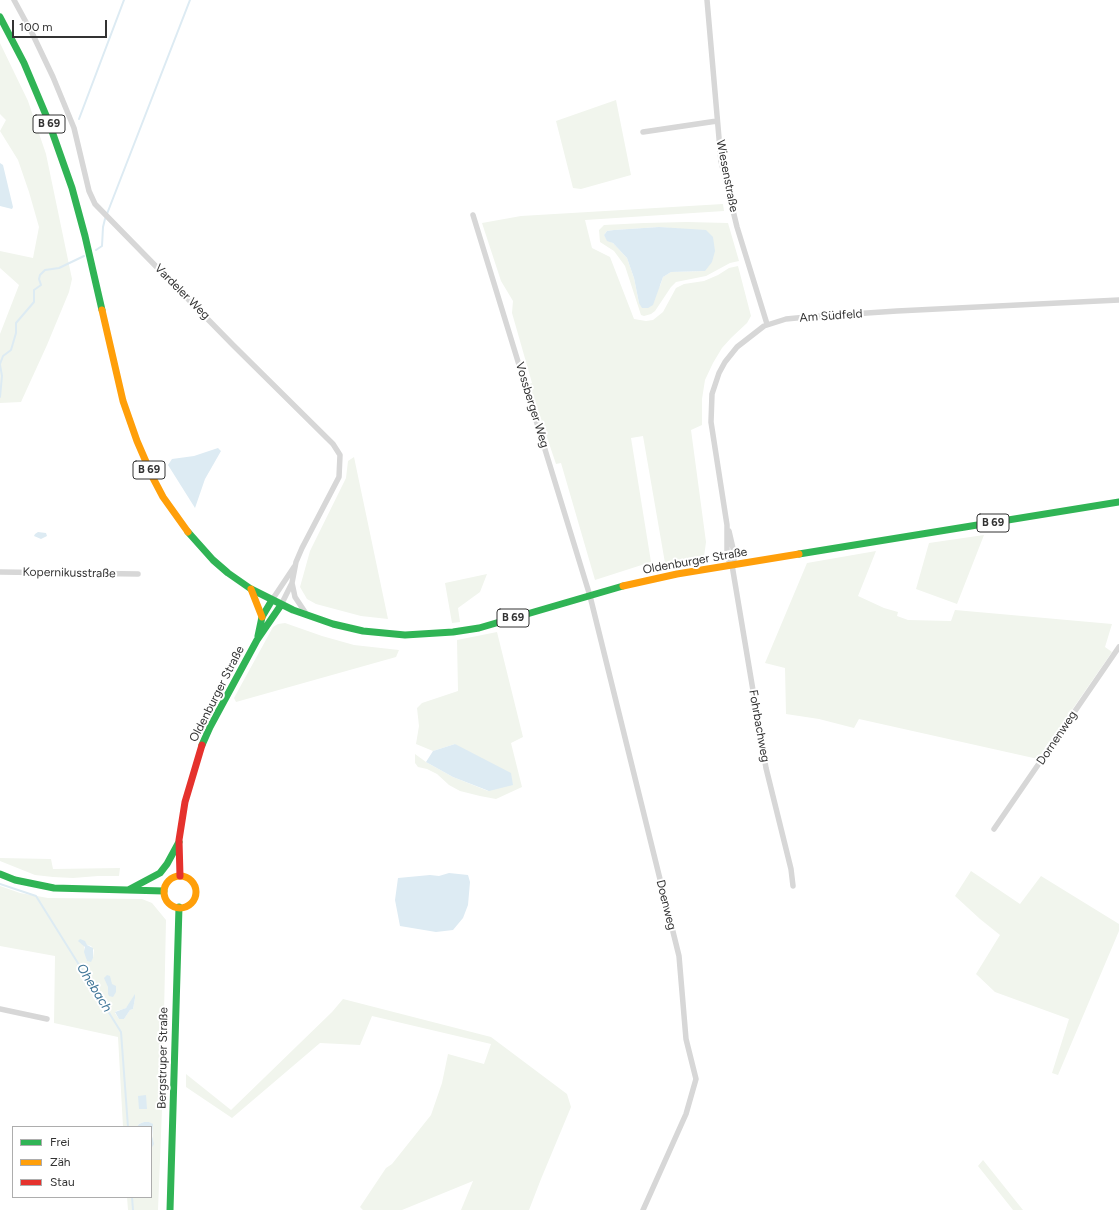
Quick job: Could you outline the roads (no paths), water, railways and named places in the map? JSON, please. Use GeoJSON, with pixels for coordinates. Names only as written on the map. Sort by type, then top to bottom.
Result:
{"type":"FeatureCollection","features":[{"type":"Feature","properties":{"kind":"main road","name":"B 69"},"geometry":{"type":"LineString","coordinates":[[0,17],[24,63],[48,120],[72,188],[85,236],[116,372],[132,428],[143,458],[163,497],[184,528],[213,560],[228,573],[251,589],[272,600]]}},
{"type":"Feature","properties":{"kind":"main road","name":"Oldenburger Straße"},"geometry":{"type":"LineString","coordinates":[[257,640],[262,617],[272,600],[308,616],[333,624],[364,631],[386,634],[430,634],[479,628],[648,580],[1119,502]]}},
{"type":"Feature","properties":{"kind":"main road"},"geometry":{"type":"LineString","coordinates":[[251,589],[262,617]]}},
{"type":"Feature","properties":{"kind":"main road","name":"Oldenburger Straße"},"geometry":{"type":"LineString","coordinates":[[180,876],[180,840],[185,802],[200,750],[210,727],[257,640],[281,605]]}},
{"type":"Feature","properties":{"kind":"main road"},"geometry":{"type":"LineString","coordinates":[[130,889],[160,873],[167,864],[180,840]]}},
{"type":"Feature","properties":{"kind":"main road"},"geometry":{"type":"LineString","coordinates":[[0,874],[15,880],[54,888],[164,891]]}},
{"type":"Feature","properties":{"kind":"main road"},"geometry":{"type":"LineString","coordinates":[[180,876],[185,877],[193,883],[196,892],[189,905],[180,907],[170,904],[164,891],[167,882],[180,876]]}},
{"type":"Feature","properties":{"kind":"main road","name":"Bergstruper Straße"},"geometry":{"type":"LineString","coordinates":[[170,1210],[175,1012],[180,907]]}},
{"type":"Feature","properties":{"kind":"street","name":"Vardeler Weg"},"geometry":{"type":"LineString","coordinates":[[14,0],[33,34],[74,128],[89,191],[95,204],[233,345],[333,444],[340,455],[339,477],[296,562],[272,600]]}},
{"type":"Feature","properties":{"kind":"street","name":"Wiesenstraße"},"geometry":{"type":"LineString","coordinates":[[707,0],[721,161],[730,202],[767,324]]}},
{"type":"Feature","properties":{"kind":"street"},"geometry":{"type":"LineString","coordinates":[[643,132],[718,121]]}},
{"type":"Feature","properties":{"kind":"street","name":"Vossberger Weg"},"geometry":{"type":"LineString","coordinates":[[473,215],[590,596]]}},
{"type":"Feature","properties":{"kind":"street","name":"Am Südfeld"},"geometry":{"type":"LineString","coordinates":[[732,565],[727,558],[727,525],[711,422],[712,394],[719,373],[730,354],[749,336],[767,324],[807,317],[1119,300]]}},
{"type":"Feature","properties":{"kind":"street","name":"Vardeler Weg"},"geometry":{"type":"LineString","coordinates":[[281,605],[292,583],[296,562]]}},
{"type":"Feature","properties":{"kind":"street","name":"Fohrbachweg"},"geometry":{"type":"LineString","coordinates":[[732,565],[766,768],[791,869],[793,886]]}},
{"type":"Feature","properties":{"kind":"street","name":"Kopernikusstraße"},"geometry":{"type":"LineString","coordinates":[[0,572],[138,574]]}},
{"type":"Feature","properties":{"kind":"street"},"geometry":{"type":"LineString","coordinates":[[292,583],[295,597],[308,616]]}},
{"type":"Feature","properties":{"kind":"street","name":"Doenweg"},"geometry":{"type":"LineString","coordinates":[[590,596],[679,956],[686,1039],[696,1079],[686,1114],[643,1210]]}},
{"type":"Feature","properties":{"kind":"street","name":"Dornenweg"},"geometry":{"type":"LineString","coordinates":[[994,829],[1119,647]]}},
{"type":"Feature","properties":{"kind":"street"},"geometry":{"type":"LineString","coordinates":[[0,1009],[47,1019]]}},
{"type":"Feature","properties":{"kind":"waterway"},"geometry":{"type":"LineString","coordinates":[[79,119],[124,0]]}},
{"type":"Feature","properties":{"kind":"waterway"},"geometry":{"type":"LineString","coordinates":[[96,250],[102,246],[105,219],[190,0]]}},
{"type":"Feature","properties":{"kind":"waterway"},"geometry":{"type":"LineString","coordinates":[[0,364],[3,356],[11,350],[16,333],[16,323],[34,302],[34,290],[41,285],[39,279],[40,275],[45,270],[59,268],[84,256]]}},
{"type":"Feature","properties":{"kind":"waterway"},"geometry":{"type":"LineString","coordinates":[[0,365],[2,376],[0,397]]}},
{"type":"Feature","properties":{"kind":"waterway","name":"Ohebach"},"geometry":{"type":"LineString","coordinates":[[0,884],[36,896],[121,1032],[128,1126]]}},
{"type":"Feature","properties":{"kind":"waterway","name":"Ohebach"},"geometry":{"type":"LineString","coordinates":[[132,1198],[133,1210]]}}]}
